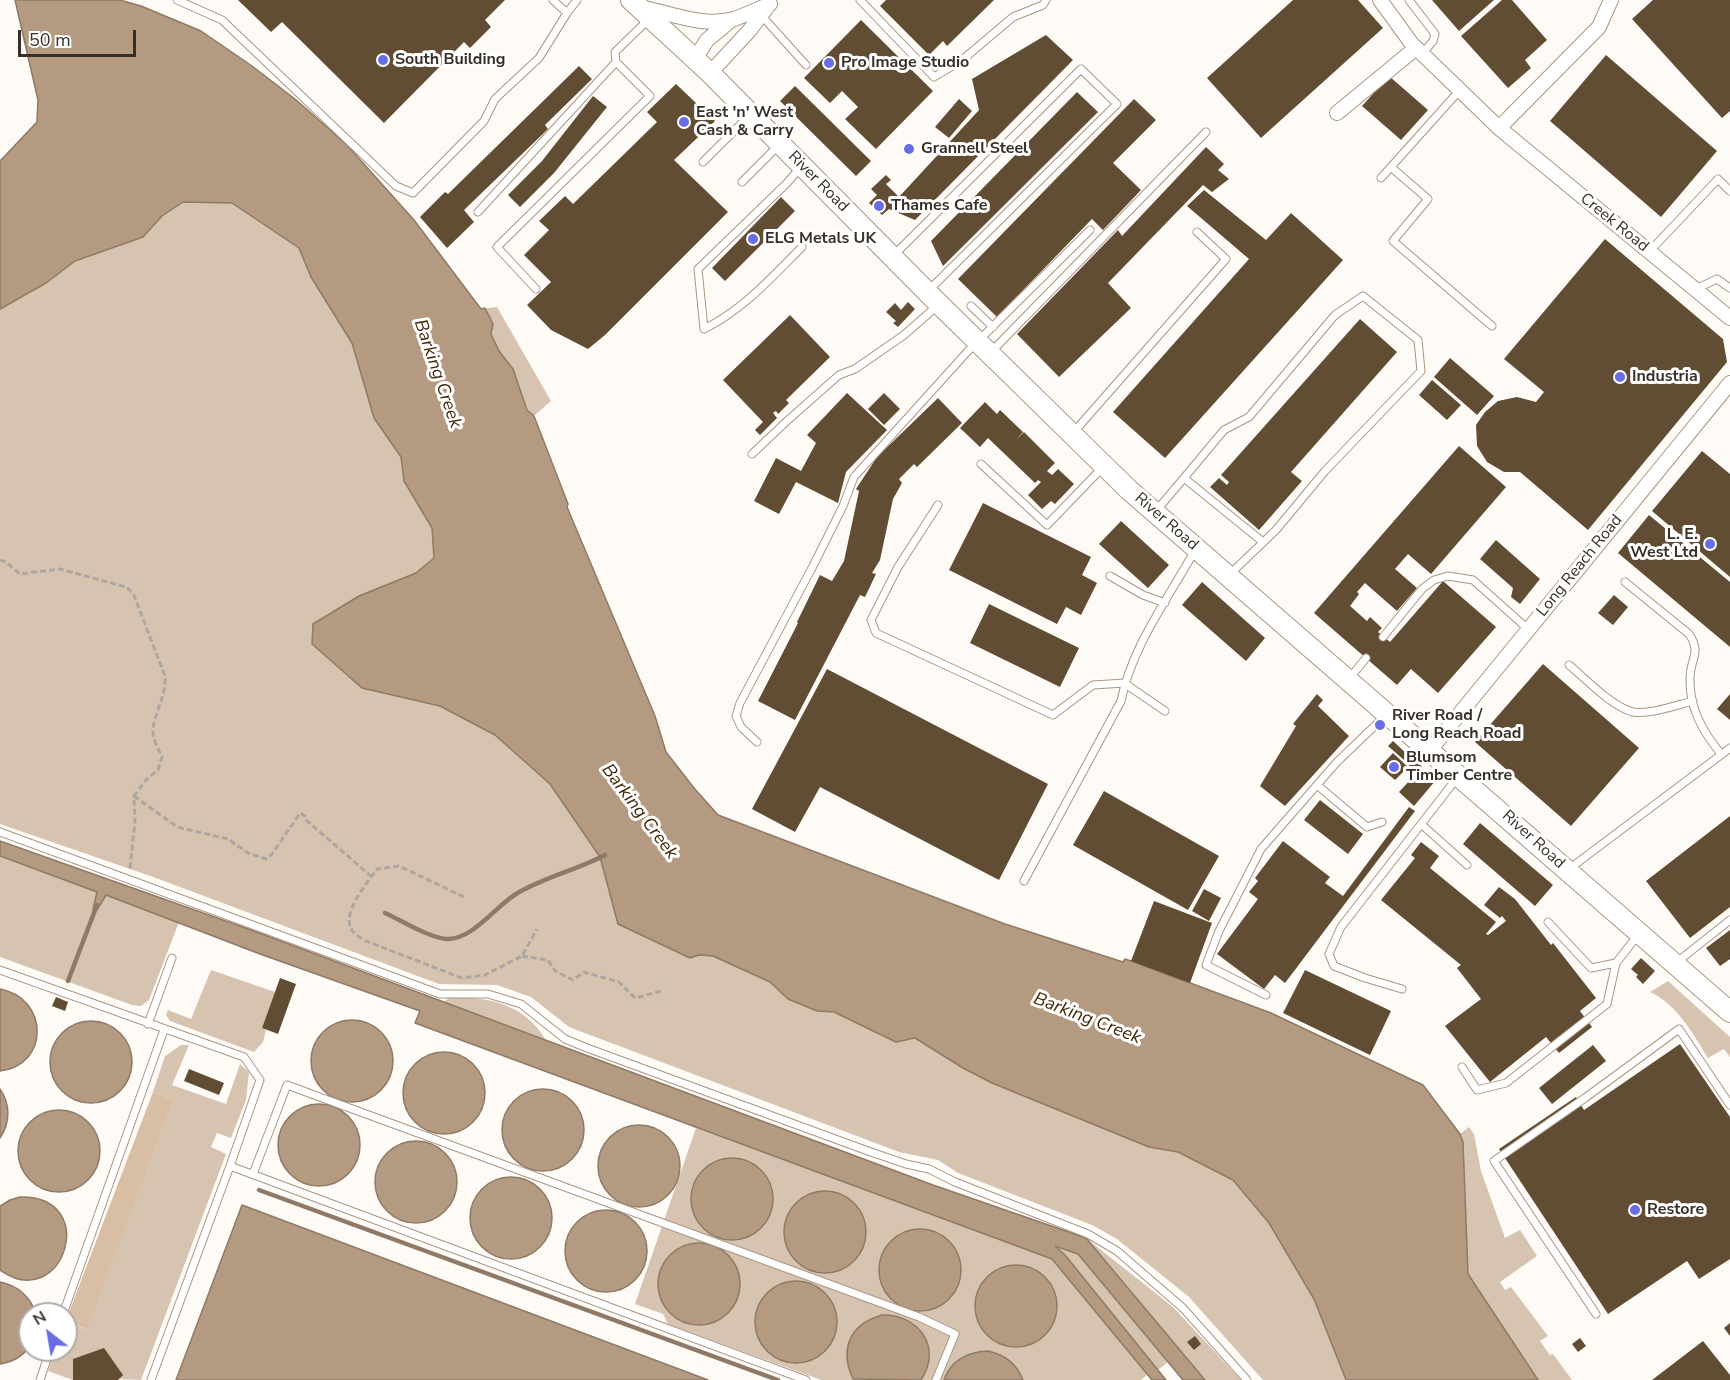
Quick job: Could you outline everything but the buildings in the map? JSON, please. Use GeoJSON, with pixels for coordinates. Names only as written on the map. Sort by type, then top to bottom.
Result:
{"type":"FeatureCollection","features":[{"type":"Feature","properties":{"kind":"street","name":"Creek Road"},"geometry":{"type":"LineString","coordinates":[[1380,0],[1419,51],[1499,128],[1730,318]]}},
{"type":"Feature","properties":{"kind":"street"},"geometry":{"type":"LineString","coordinates":[[1499,128],[1599,27],[1611,0]]}},
{"type":"Feature","properties":{"kind":"street"},"geometry":{"type":"LineString","coordinates":[[641,8],[688,19],[718,21],[733,19],[768,6]]}},
{"type":"Feature","properties":{"kind":"street"},"geometry":{"type":"LineString","coordinates":[[710,73],[749,32],[768,6]]}},
{"type":"Feature","properties":{"kind":"street","name":"River Road"},"geometry":{"type":"LineString","coordinates":[[641,8],[710,73],[1071,435],[1155,513],[1729,1010]]}},
{"type":"Feature","properties":{"kind":"street"},"geometry":{"type":"LineString","coordinates":[[695,59],[707,40],[733,19]]}},
{"type":"Feature","properties":{"kind":"street"},"geometry":{"type":"LineString","coordinates":[[1338,113],[1419,51]]}},
{"type":"Feature","properties":{"kind":"street","name":"Long Reach Road"},"geometry":{"type":"LineString","coordinates":[[1430,750],[1730,383]]}},
{"type":"Feature","properties":{"kind":"lane"},"geometry":{"type":"LineString","coordinates":[[177,0],[222,20],[396,186],[412,193],[484,121],[495,99],[539,58],[567,13],[578,0]]}},
{"type":"Feature","properties":{"kind":"lane"},"geometry":{"type":"LineString","coordinates":[[553,0],[567,13]]}},
{"type":"Feature","properties":{"kind":"lane"},"geometry":{"type":"LineString","coordinates":[[860,0],[934,77],[961,61],[1013,17],[1043,5],[1046,0]]}},
{"type":"Feature","properties":{"kind":"lane"},"geometry":{"type":"LineString","coordinates":[[1409,0],[1435,34],[1433,41],[1419,51]]}},
{"type":"Feature","properties":{"kind":"lane"},"geometry":{"type":"LineString","coordinates":[[768,6],[806,65]]}},
{"type":"Feature","properties":{"kind":"lane"},"geometry":{"type":"LineString","coordinates":[[536,289],[497,247],[650,96],[616,62],[615,52],[641,8]]}},
{"type":"Feature","properties":{"kind":"lane"},"geometry":{"type":"LineString","coordinates":[[478,212],[616,62]]}},
{"type":"Feature","properties":{"kind":"lane"},"geometry":{"type":"LineString","coordinates":[[752,454],[839,375],[855,369],[904,335],[934,298],[1117,104],[1081,69],[892,256]]}},
{"type":"Feature","properties":{"kind":"lane"},"geometry":{"type":"LineString","coordinates":[[1381,178],[1460,90]]}},
{"type":"Feature","properties":{"kind":"lane"},"geometry":{"type":"LineString","coordinates":[[703,162],[750,114]]}},
{"type":"Feature","properties":{"kind":"lane"},"geometry":{"type":"LineString","coordinates":[[757,742],[741,727],[736,716],[740,703],[813,566],[843,506],[854,477],[984,347],[1206,132]]}},
{"type":"Feature","properties":{"kind":"lane"},"geometry":{"type":"LineString","coordinates":[[742,182],[780,144]]}},
{"type":"Feature","properties":{"kind":"lane"},"geometry":{"type":"LineString","coordinates":[[802,166],[698,269],[704,329],[717,323],[759,292],[802,247]]}},
{"type":"Feature","properties":{"kind":"lane"},"geometry":{"type":"LineString","coordinates":[[1392,168],[1428,199],[1393,241],[1492,326]]}},
{"type":"Feature","properties":{"kind":"lane"},"geometry":{"type":"LineString","coordinates":[[1649,252],[1718,179],[1730,191]]}},
{"type":"Feature","properties":{"kind":"lane"},"geometry":{"type":"LineString","coordinates":[[984,347],[993,327],[1090,230]]}},
{"type":"Feature","properties":{"kind":"lane"},"geometry":{"type":"LineString","coordinates":[[1071,435],[1226,259],[1197,232]]}},
{"type":"Feature","properties":{"kind":"lane"},"geometry":{"type":"LineString","coordinates":[[1696,289],[1717,279],[1730,288]]}},
{"type":"Feature","properties":{"kind":"lane"},"geometry":{"type":"LineString","coordinates":[[1155,513],[1224,430],[1249,417],[1335,315],[1363,296],[1418,340],[1421,372],[1325,471],[1293,511],[1228,576]]}},
{"type":"Feature","properties":{"kind":"lane"},"geometry":{"type":"LineString","coordinates":[[971,306],[993,327]]}},
{"type":"Feature","properties":{"kind":"lane"},"geometry":{"type":"LineString","coordinates":[[981,464],[1047,525],[1104,466]]}},
{"type":"Feature","properties":{"kind":"lane"},"geometry":{"type":"LineString","coordinates":[[1184,478],[1263,542]]}},
{"type":"Feature","properties":{"kind":"lane"},"geometry":{"type":"LineString","coordinates":[[938,506],[898,567],[871,620],[876,633],[1053,715],[1093,685],[1124,683],[1165,711]]}},
{"type":"Feature","properties":{"kind":"lane"},"geometry":{"type":"LineString","coordinates":[[1024,880],[1121,701],[1124,683],[1140,644],[1196,548]]}},
{"type":"Feature","properties":{"kind":"lane"},"geometry":{"type":"LineString","coordinates":[[1110,576],[1143,595],[1165,603]]}},
{"type":"Feature","properties":{"kind":"lane"},"geometry":{"type":"LineString","coordinates":[[1383,637],[1422,589],[1434,580],[1448,576],[1473,580],[1528,630]]}},
{"type":"Feature","properties":{"kind":"lane"},"geometry":{"type":"LineString","coordinates":[[1625,582],[1689,634],[1695,643],[1695,657],[1690,676],[1695,714],[1721,754]]}},
{"type":"Feature","properties":{"kind":"lane"},"geometry":{"type":"LineString","coordinates":[[1348,681],[1366,658]]}},
{"type":"Feature","properties":{"kind":"lane"},"geometry":{"type":"LineString","coordinates":[[1569,665],[1616,704],[1633,712],[1647,712],[1693,701]]}},
{"type":"Feature","properties":{"kind":"lane"},"geometry":{"type":"LineString","coordinates":[[1266,995],[1206,965],[1219,931],[1261,849],[1337,762],[1387,714]]}},
{"type":"Feature","properties":{"kind":"lane"},"geometry":{"type":"LineString","coordinates":[[1567,870],[1730,748]]}},
{"type":"Feature","properties":{"kind":"lane"},"geometry":{"type":"LineString","coordinates":[[1402,989],[1334,966],[1329,954],[1341,927],[1459,775]]}},
{"type":"Feature","properties":{"kind":"lane"},"geometry":{"type":"LineString","coordinates":[[1317,785],[1367,827],[1382,822]]}},
{"type":"Feature","properties":{"kind":"lane"},"geometry":{"type":"LineString","coordinates":[[1421,824],[1467,865]]}},
{"type":"Feature","properties":{"kind":"lane"},"geometry":{"type":"LineString","coordinates":[[0,832],[440,994],[488,994],[521,1005],[565,1039],[587,1048],[868,1151],[929,1169],[955,1182],[1088,1234],[1117,1251],[1183,1308],[1247,1380]]}},
{"type":"Feature","properties":{"kind":"lane"},"geometry":{"type":"LineString","coordinates":[[1675,964],[1730,920]]}},
{"type":"Feature","properties":{"kind":"lane"},"geometry":{"type":"LineString","coordinates":[[1548,922],[1591,968],[1616,963]]}},
{"type":"Feature","properties":{"kind":"lane"},"geometry":{"type":"LineString","coordinates":[[1462,1067],[1478,1090],[1506,1083],[1606,1004],[1616,963],[1640,933]]}},
{"type":"Feature","properties":{"kind":"lane"},"geometry":{"type":"LineString","coordinates":[[148,1024],[172,958]]}},
{"type":"Feature","properties":{"kind":"lane"},"geometry":{"type":"LineString","coordinates":[[0,970],[244,1057],[260,1080],[151,1380]]}},
{"type":"Feature","properties":{"kind":"lane"},"geometry":{"type":"LineString","coordinates":[[1596,1314],[1494,1161],[1679,1029],[1730,1105]]}},
{"type":"Feature","properties":{"kind":"lane"},"geometry":{"type":"LineString","coordinates":[[67,1302],[164,1030]]}},
{"type":"Feature","properties":{"kind":"lane"},"geometry":{"type":"LineString","coordinates":[[253,1174],[287,1085],[919,1317],[955,1334],[936,1380]]}},
{"type":"Feature","properties":{"kind":"lane"},"geometry":{"type":"LineString","coordinates":[[230,1166],[807,1380]]}},
{"type":"Feature","properties":{"kind":"lane"},"geometry":{"type":"LineString","coordinates":[[40,1380],[46,1362]]}},
{"type":"Feature","properties":{"kind":"path"},"geometry":{"type":"LineString","coordinates":[[0,560],[6,562],[20,574],[60,569],[126,587],[133,593],[165,676],[166,688],[153,731],[154,741],[162,757],[158,770],[146,780],[134,796],[135,821],[128,879]]}},
{"type":"Feature","properties":{"kind":"path"},"geometry":{"type":"LineString","coordinates":[[134,796],[177,827],[228,839],[248,853],[266,859],[273,854],[300,813],[372,877]]}},
{"type":"Feature","properties":{"kind":"path"},"geometry":{"type":"LineString","coordinates":[[464,897],[399,866],[377,869],[352,907],[349,917],[354,933],[366,941],[462,978],[485,975],[522,956],[537,929]]}},
{"type":"Feature","properties":{"kind":"path"},"geometry":{"type":"LineString","coordinates":[[522,956],[548,960],[555,971],[573,980],[584,972],[620,982],[635,998],[661,991]]}},
{"type":"Feature","properties":{"kind":"shaded area"},"geometry":{"type":"Polygon","coordinates":[[[280,176],[458,527],[430,635],[1222,1144],[1383,1380],[1263,1380],[1189,1297],[1117,1239],[1092,1225],[958,1173],[938,1160],[899,1152],[569,1027],[531,997],[497,985],[439,984],[156,878],[0,824],[0,270],[112,201],[280,176]]]}},
{"type":"Feature","properties":{"kind":"shaded area"},"geometry":{"type":"Polygon","coordinates":[[[432,243],[481,309],[497,307],[551,401],[534,416],[527,410],[513,369],[493,353],[432,243]]]}},
{"type":"Feature","properties":{"kind":"shaded area"},"geometry":{"type":"Polygon","coordinates":[[[0,856],[97,892],[94,908],[98,910],[106,895],[179,922],[149,1000],[141,1006],[132,1005],[0,957],[0,856]]]}},
{"type":"Feature","properties":{"kind":"shaded area"},"geometry":{"type":"Polygon","coordinates":[[[211,970],[275,992],[262,1028],[266,1030],[263,1042],[254,1052],[170,1021],[166,1015],[168,1010],[191,1019],[211,970]]]}},
{"type":"Feature","properties":{"kind":"shaded area"},"geometry":{"type":"Polygon","coordinates":[[[1668,981],[1730,1037],[1730,1057],[1724,1049],[1708,1058],[1677,1012],[1650,992],[1668,981]]]}},
{"type":"Feature","properties":{"kind":"shaded area"},"geometry":{"type":"Polygon","coordinates":[[[451,997],[492,1001],[516,1010],[537,1027],[545,1039],[443,1002],[451,997]]]}},
{"type":"Feature","properties":{"kind":"shaded area"},"geometry":{"type":"Polygon","coordinates":[[[1271,1013],[1423,1085],[1460,1134],[1469,1127],[1474,1134],[1481,1171],[1505,1238],[1520,1230],[1537,1256],[1500,1282],[1505,1290],[1511,1287],[1548,1336],[1540,1341],[1550,1355],[1553,1354],[1572,1380],[1502,1380],[1266,1014],[1271,1013]]]}},
{"type":"Feature","properties":{"kind":"shaded area"},"geometry":{"type":"Polygon","coordinates":[[[181,1045],[189,1045],[172,1085],[226,1104],[240,1064],[249,1072],[246,1100],[231,1138],[217,1133],[211,1147],[226,1154],[141,1380],[119,1379],[104,1349],[78,1358],[78,1326],[86,1329],[174,1100],[153,1092],[165,1056],[181,1045]]]}},
{"type":"Feature","properties":{"kind":"shaded area"},"geometry":{"type":"Polygon","coordinates":[[[153,1092],[174,1100],[87,1329],[78,1326],[78,1302],[73,1302],[153,1092]]]}},
{"type":"Feature","properties":{"kind":"shaded area"},"geometry":{"type":"Polygon","coordinates":[[[696,1128],[1053,1260],[1148,1374],[1141,1380],[821,1380],[668,1324],[663,1314],[635,1304],[696,1128]]]}},
{"type":"Feature","properties":{"kind":"shaded area"},"geometry":{"type":"Polygon","coordinates":[[[1086,1238],[1173,1307],[1241,1380],[1205,1380],[1086,1238]]]}},
{"type":"Feature","properties":{"kind":"shaded area"},"geometry":{"type":"Polygon","coordinates":[[[1053,1245],[1078,1254],[1088,1263],[1168,1362],[1158,1370],[1065,1255],[1053,1245]]]}},
{"type":"Feature","properties":{"kind":"shaded area"},"geometry":{"type":"Polygon","coordinates":[[[51,1362],[74,1362],[73,1380],[48,1371],[51,1362]]]}},
{"type":"Feature","properties":{"kind":"water","name":"Barking Creek"},"geometry":{"type":"Polygon","coordinates":[[[15,0],[120,0],[141,6],[201,31],[295,99],[346,144],[414,220],[481,309],[485,308],[493,324],[491,334],[499,351],[513,369],[527,410],[534,416],[568,504],[567,507],[655,716],[666,752],[718,815],[1005,924],[1123,962],[1125,959],[1131,961],[1271,1013],[1423,1085],[1460,1134],[1463,1142],[1468,1274],[1538,1380],[1346,1380],[1314,1299],[1269,1223],[1233,1180],[1178,1152],[1149,1147],[992,1083],[915,1038],[896,1042],[834,1012],[817,1011],[788,999],[770,982],[713,956],[699,955],[690,958],[618,924],[600,857],[550,784],[495,735],[440,706],[362,688],[312,644],[313,624],[359,596],[416,573],[434,558],[432,528],[404,481],[401,457],[374,418],[352,343],[311,277],[299,248],[232,203],[183,202],[162,216],[143,237],[75,261],[46,283],[0,309],[0,161],[37,122],[38,100],[15,0]]]}},
{"type":"Feature","properties":{"kind":"water"},"geometry":{"type":"Polygon","coordinates":[[[0,841],[254,931],[933,1185],[1086,1238],[1205,1380],[1183,1380],[1078,1254],[1055,1246],[1065,1255],[1166,1380],[1152,1380],[1052,1259],[415,1023],[420,1011],[260,954],[106,895],[97,910],[93,909],[97,892],[0,856],[0,841]]]}},
{"type":"Feature","properties":{"kind":"water"},"geometry":{"type":"Polygon","coordinates":[[[0,989],[16,995],[28,1005],[35,1017],[37,1031],[35,1045],[28,1057],[16,1066],[0,1071],[0,989]]]}},
{"type":"Feature","properties":{"kind":"water"},"geometry":{"type":"Polygon","coordinates":[[[352,1020],[368,1023],[381,1032],[390,1045],[393,1061],[390,1077],[381,1090],[368,1099],[352,1102],[336,1099],[323,1090],[314,1077],[311,1061],[314,1045],[323,1032],[336,1023],[352,1020]]]}},
{"type":"Feature","properties":{"kind":"water"},"geometry":{"type":"Polygon","coordinates":[[[91,1021],[107,1024],[120,1033],[129,1046],[132,1062],[129,1078],[120,1091],[107,1100],[91,1103],[75,1100],[62,1091],[53,1078],[50,1062],[53,1046],[62,1033],[75,1024],[91,1021]]]}},
{"type":"Feature","properties":{"kind":"water"},"geometry":{"type":"Polygon","coordinates":[[[444,1052],[460,1055],[473,1064],[482,1077],[485,1093],[482,1109],[473,1122],[460,1131],[444,1134],[428,1131],[415,1122],[406,1109],[403,1093],[406,1077],[415,1064],[428,1055],[444,1052]]]}},
{"type":"Feature","properties":{"kind":"water"},"geometry":{"type":"Polygon","coordinates":[[[0,1089],[6,1101],[8,1114],[6,1126],[0,1138],[0,1089]]]}},
{"type":"Feature","properties":{"kind":"water"},"geometry":{"type":"Polygon","coordinates":[[[543,1089],[559,1092],[572,1101],[581,1114],[584,1130],[581,1146],[572,1159],[559,1168],[543,1171],[527,1168],[514,1159],[505,1146],[502,1130],[505,1114],[514,1101],[527,1092],[543,1089]]]}},
{"type":"Feature","properties":{"kind":"water"},"geometry":{"type":"Polygon","coordinates":[[[319,1104],[335,1107],[348,1116],[357,1129],[360,1145],[357,1161],[348,1174],[335,1183],[319,1186],[303,1183],[290,1174],[281,1161],[278,1145],[281,1129],[290,1116],[303,1107],[319,1104]]]}},
{"type":"Feature","properties":{"kind":"water"},"geometry":{"type":"Polygon","coordinates":[[[59,1110],[75,1113],[88,1122],[97,1135],[100,1151],[97,1167],[88,1180],[75,1189],[59,1192],[43,1189],[30,1180],[21,1167],[18,1151],[21,1135],[30,1122],[43,1113],[59,1110]]]}},
{"type":"Feature","properties":{"kind":"water"},"geometry":{"type":"Polygon","coordinates":[[[639,1125],[655,1128],[668,1137],[677,1150],[680,1166],[677,1182],[668,1195],[655,1204],[639,1207],[623,1204],[610,1195],[601,1182],[598,1166],[601,1150],[610,1137],[623,1128],[639,1125]]]}},
{"type":"Feature","properties":{"kind":"water"},"geometry":{"type":"Polygon","coordinates":[[[416,1141],[432,1144],[445,1153],[454,1166],[457,1182],[454,1198],[445,1211],[432,1220],[416,1223],[400,1220],[387,1211],[378,1198],[375,1182],[378,1166],[387,1153],[400,1144],[416,1141]]]}},
{"type":"Feature","properties":{"kind":"water"},"geometry":{"type":"Polygon","coordinates":[[[732,1158],[748,1161],[761,1170],[770,1183],[773,1199],[770,1215],[761,1228],[748,1237],[732,1240],[716,1237],[703,1228],[694,1215],[691,1199],[694,1183],[703,1170],[716,1161],[732,1158]]]}},
{"type":"Feature","properties":{"kind":"water"},"geometry":{"type":"Polygon","coordinates":[[[511,1177],[527,1180],[540,1189],[549,1202],[552,1218],[549,1234],[540,1247],[527,1256],[511,1259],[495,1256],[482,1247],[473,1234],[470,1218],[473,1202],[482,1189],[495,1180],[511,1177]]]}},
{"type":"Feature","properties":{"kind":"water"},"geometry":{"type":"Polygon","coordinates":[[[825,1191],[841,1194],[854,1203],[863,1216],[866,1232],[863,1248],[854,1261],[841,1270],[825,1273],[809,1270],[796,1261],[787,1248],[784,1232],[787,1216],[796,1203],[809,1194],[825,1191]]]}},
{"type":"Feature","properties":{"kind":"water"},"geometry":{"type":"Polygon","coordinates":[[[20,1197],[45,1201],[60,1214],[66,1231],[64,1250],[56,1266],[41,1277],[22,1280],[0,1270],[0,1206],[20,1197]]]}},
{"type":"Feature","properties":{"kind":"water"},"geometry":{"type":"Polygon","coordinates":[[[242,1205],[708,1380],[176,1380],[242,1205]]]}},
{"type":"Feature","properties":{"kind":"water"},"geometry":{"type":"Polygon","coordinates":[[[606,1210],[622,1213],[635,1222],[644,1235],[647,1251],[644,1267],[635,1280],[622,1289],[606,1292],[590,1289],[577,1280],[568,1267],[565,1251],[568,1235],[577,1222],[590,1213],[606,1210]]]}},
{"type":"Feature","properties":{"kind":"water"},"geometry":{"type":"Polygon","coordinates":[[[920,1229],[936,1232],[949,1241],[958,1254],[961,1270],[958,1286],[949,1299],[936,1308],[920,1311],[904,1308],[891,1299],[882,1286],[879,1270],[882,1254],[891,1241],[904,1232],[920,1229]]]}},
{"type":"Feature","properties":{"kind":"water"},"geometry":{"type":"Polygon","coordinates":[[[699,1243],[715,1246],[728,1255],[737,1268],[740,1284],[737,1300],[728,1313],[715,1322],[699,1325],[683,1322],[670,1313],[661,1300],[658,1284],[661,1268],[670,1255],[683,1246],[699,1243]]]}},
{"type":"Feature","properties":{"kind":"water"},"geometry":{"type":"Polygon","coordinates":[[[1016,1265],[1032,1268],[1045,1277],[1054,1290],[1057,1306],[1054,1322],[1045,1335],[1032,1344],[1016,1347],[1000,1344],[987,1335],[978,1322],[975,1306],[978,1290],[987,1277],[1000,1268],[1016,1265]]]}},
{"type":"Feature","properties":{"kind":"water"},"geometry":{"type":"Polygon","coordinates":[[[796,1281],[812,1284],[825,1293],[834,1306],[837,1322],[834,1338],[825,1351],[812,1360],[796,1363],[780,1360],[767,1351],[758,1338],[755,1322],[758,1306],[767,1293],[780,1284],[796,1281]]]}},
{"type":"Feature","properties":{"kind":"water"},"geometry":{"type":"Polygon","coordinates":[[[0,1282],[13,1286],[31,1302],[18,1302],[18,1357],[0,1364],[0,1282]]]}},
{"type":"Feature","properties":{"kind":"water"},"geometry":{"type":"Polygon","coordinates":[[[882,1315],[906,1320],[916,1326],[923,1335],[928,1345],[929,1356],[927,1368],[921,1380],[853,1379],[847,1358],[850,1339],[862,1325],[882,1315]]]}},
{"type":"Feature","properties":{"kind":"water"},"geometry":{"type":"Polygon","coordinates":[[[988,1351],[1009,1361],[1023,1380],[944,1380],[951,1367],[961,1358],[988,1351]]]}},
{"type":"Feature","properties":{"kind":"waterway"},"geometry":{"type":"LineString","coordinates":[[385,913],[433,936],[457,938],[475,928],[516,894],[605,855]]}},
{"type":"Feature","properties":{"kind":"waterway"},"geometry":{"type":"LineString","coordinates":[[68,981],[97,905]]}},
{"type":"Feature","properties":{"kind":"waterway"},"geometry":{"type":"LineString","coordinates":[[259,1190],[778,1380]]}},
{"type":"Feature","properties":{"kind":"place","name":"South Building"},"geometry":{"type":"Point","coordinates":[383,60]}},
{"type":"Feature","properties":{"kind":"place","name":"Pro Image Studio"},"geometry":{"type":"Point","coordinates":[829,63]}},
{"type":"Feature","properties":{"kind":"place","name":"East 'n' West Cash & Carry"},"geometry":{"type":"Point","coordinates":[684,122]}},
{"type":"Feature","properties":{"kind":"place","name":"Grannell Steel"},"geometry":{"type":"Point","coordinates":[909,149]}},
{"type":"Feature","properties":{"kind":"place","name":"Thames Cafe"},"geometry":{"type":"Point","coordinates":[879,206]}},
{"type":"Feature","properties":{"kind":"place","name":"ELG Metals UK"},"geometry":{"type":"Point","coordinates":[753,239]}},
{"type":"Feature","properties":{"kind":"place","name":"Industria"},"geometry":{"type":"Point","coordinates":[1620,377]}},
{"type":"Feature","properties":{"kind":"place","name":"L. E. West Ltd"},"geometry":{"type":"Point","coordinates":[1710,544]}},
{"type":"Feature","properties":{"kind":"place","name":"River Road / Long Reach Road"},"geometry":{"type":"Point","coordinates":[1380,725]}},
{"type":"Feature","properties":{"kind":"place","name":"Blumsom Timber Centre"},"geometry":{"type":"Point","coordinates":[1394,767]}},
{"type":"Feature","properties":{"kind":"place","name":"Restore"},"geometry":{"type":"Point","coordinates":[1635,1210]}}]}
